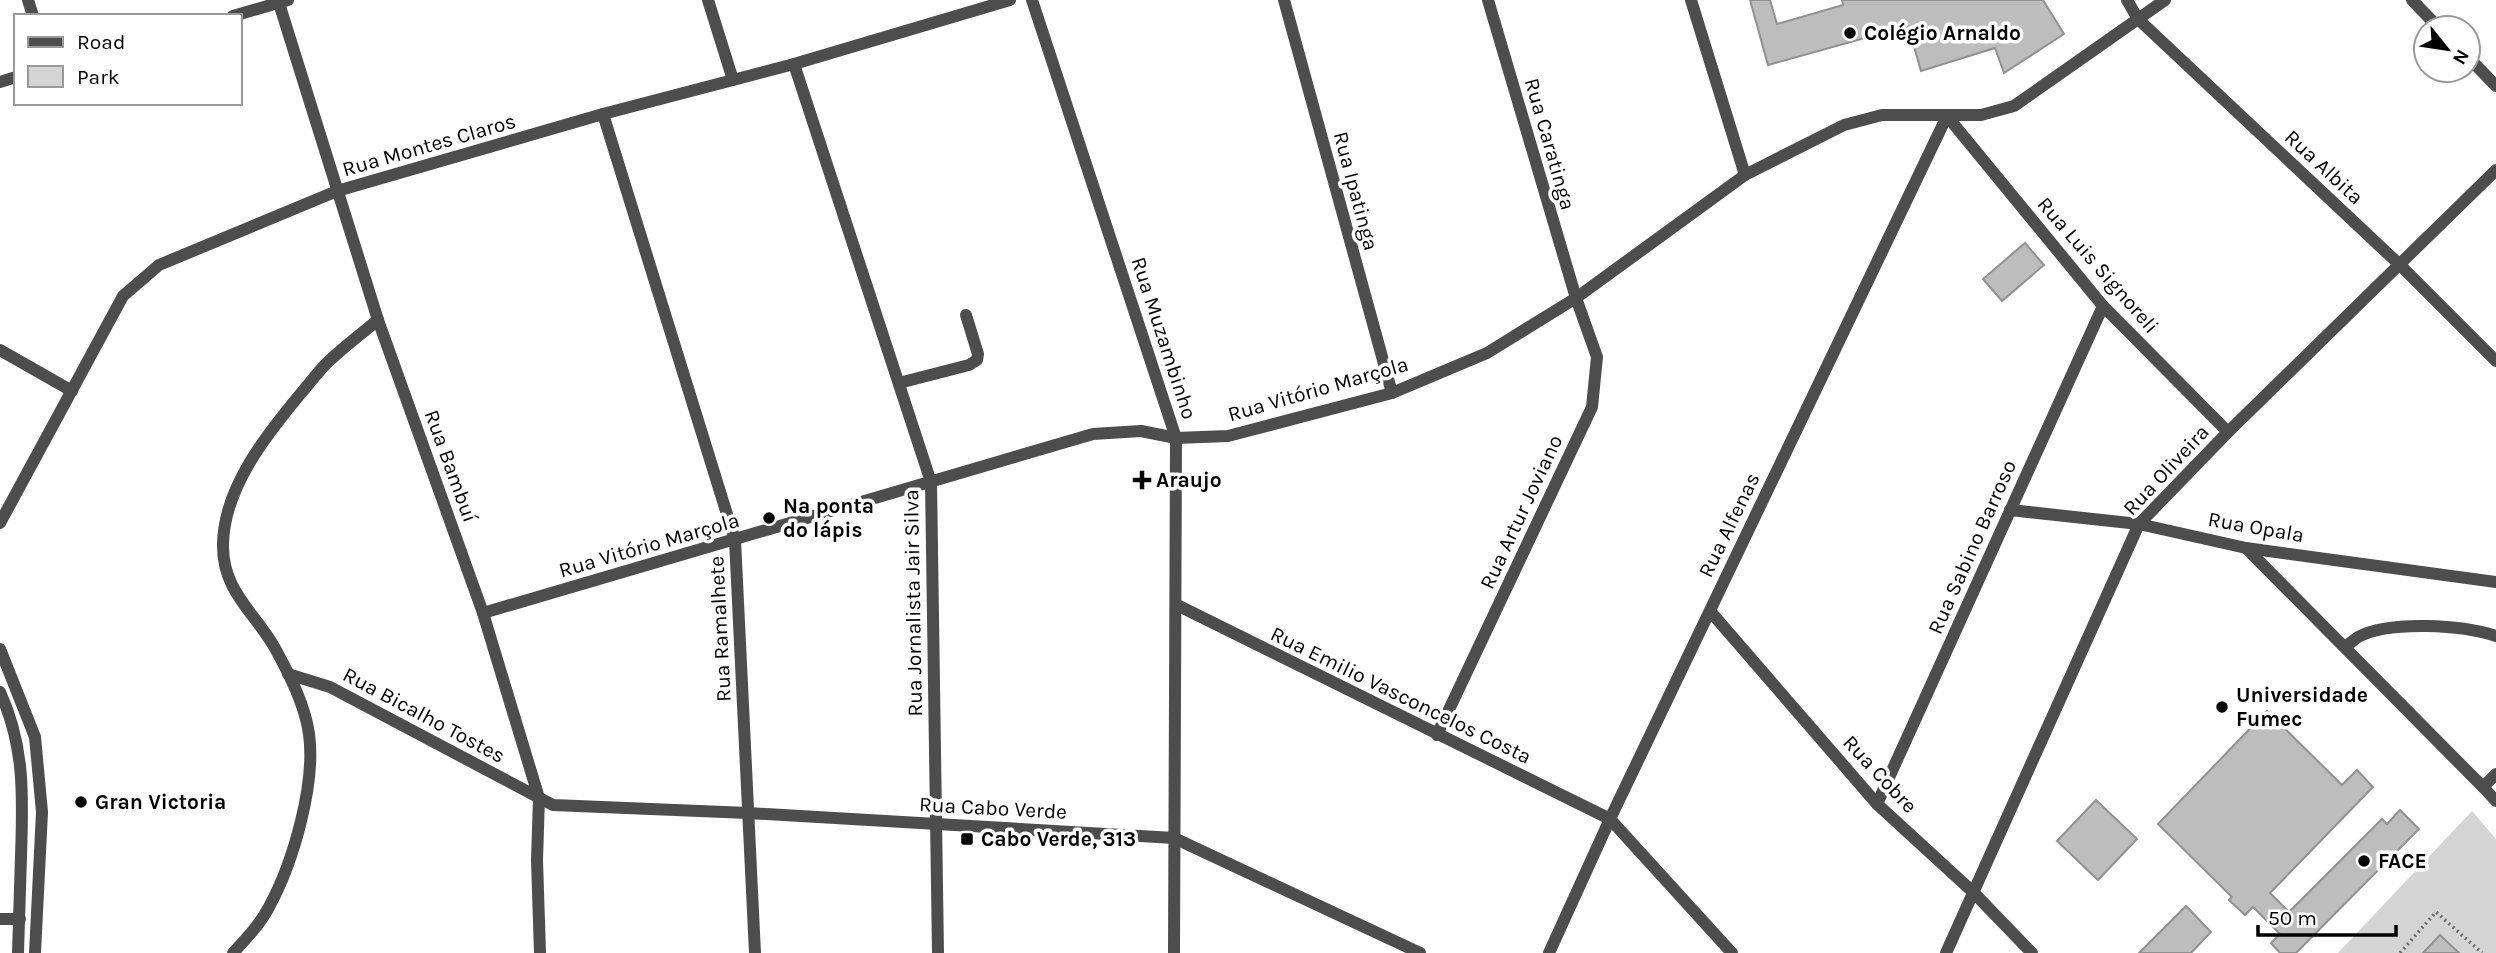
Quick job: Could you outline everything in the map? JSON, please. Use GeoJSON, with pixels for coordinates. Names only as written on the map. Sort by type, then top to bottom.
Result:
{"type":"FeatureCollection","features":[{"type":"Feature","properties":{"kind":"street"},"geometry":{"type":"LineString","coordinates":[[708,0],[733,80]]}},
{"type":"Feature","properties":{"kind":"street","name":"Rua Montes Claros"},"geometry":{"type":"LineString","coordinates":[[0,523],[123,296],[159,265],[337,191],[603,114],[794,64],[1010,0]]}},
{"type":"Feature","properties":{"kind":"street","name":"Rua Muzambinho"},"geometry":{"type":"LineString","coordinates":[[1032,0],[1176,438],[1174,953]]}},
{"type":"Feature","properties":{"kind":"street","name":"Rua Ipatinga"},"geometry":{"type":"LineString","coordinates":[[1283,0],[1392,393]]}},
{"type":"Feature","properties":{"kind":"street","name":"Rua Caratinga"},"geometry":{"type":"LineString","coordinates":[[1488,0],[1576,298]]}},
{"type":"Feature","properties":{"kind":"street"},"geometry":{"type":"LineString","coordinates":[[1691,0],[1745,175]]}},
{"type":"Feature","properties":{"kind":"street","name":"Rua Albita"},"geometry":{"type":"LineString","coordinates":[[2127,0],[2138,19],[2401,266],[2496,361]]}},
{"type":"Feature","properties":{"kind":"street","name":"Rua Vitório Marçola"},"geometry":{"type":"LineString","coordinates":[[483,613],[1093,434],[1141,431],[1176,438],[1227,436],[1392,393],[1487,353],[1576,298],[1745,175],[1844,125],[1881,115],[1981,115],[2014,106],[2165,0]]}},
{"type":"Feature","properties":{"kind":"street"},"geometry":{"type":"LineString","coordinates":[[2412,0],[2426,14]]}},
{"type":"Feature","properties":{"kind":"street"},"geometry":{"type":"LineString","coordinates":[[239,14],[281,1]]}},
{"type":"Feature","properties":{"kind":"street","name":"Rua Bambuí"},"geometry":{"type":"LineString","coordinates":[[281,1],[378,320],[483,613],[540,798],[537,860],[540,953]]}},
{"type":"Feature","properties":{"kind":"street","name":"Rua Jornalista Jair Silva"},"geometry":{"type":"LineString","coordinates":[[794,64],[931,482],[938,953]]}},
{"type":"Feature","properties":{"kind":"street"},"geometry":{"type":"LineString","coordinates":[[2482,72],[2496,86]]}},
{"type":"Feature","properties":{"kind":"street","name":"Rua Ramalhete"},"geometry":{"type":"LineString","coordinates":[[603,114],[735,540],[755,953]]}},
{"type":"Feature","properties":{"kind":"street","name":"Rua Luis Signoreli"},"geometry":{"type":"LineString","coordinates":[[1947,116],[2103,306],[2228,432]]}},
{"type":"Feature","properties":{"kind":"street","name":"Rua Alfenas"},"geometry":{"type":"LineString","coordinates":[[1549,953],[1610,819],[1947,116]]}},
{"type":"Feature","properties":{"kind":"street","name":"Rua Oliveira"},"geometry":{"type":"LineString","coordinates":[[1945,953],[2139,524],[2228,432],[2401,266],[2496,170]]}},
{"type":"Feature","properties":{"kind":"street","name":"Rua Artur Joviano"},"geometry":{"type":"LineString","coordinates":[[1437,735],[1592,407],[1597,357],[1576,298]]}},
{"type":"Feature","properties":{"kind":"street","name":"Rua Sabino Barroso"},"geometry":{"type":"LineString","coordinates":[[1877,804],[2103,306]]}},
{"type":"Feature","properties":{"kind":"street"},"geometry":{"type":"LineString","coordinates":[[899,383],[969,365],[977,360],[978,354],[966,315]]}},
{"type":"Feature","properties":{"kind":"street"},"geometry":{"type":"LineString","coordinates":[[233,953],[268,909],[285,872],[300,827],[308,778],[309,734],[297,693],[275,648],[229,584],[223,545],[231,503],[251,459],[273,427],[328,361],[378,320]]}},
{"type":"Feature","properties":{"kind":"street"},"geometry":{"type":"LineString","coordinates":[[0,350],[72,391]]}},
{"type":"Feature","properties":{"kind":"street","name":"Rua Opala"},"geometry":{"type":"LineString","coordinates":[[2010,510],[2139,524],[2246,548],[2496,582]]}},
{"type":"Feature","properties":{"kind":"street"},"geometry":{"type":"LineString","coordinates":[[2246,548],[2496,801]]}},
{"type":"Feature","properties":{"kind":"street","name":"Rua Emilio Vasconcelos Costa"},"geometry":{"type":"LineString","coordinates":[[1177,605],[1610,819]]}},
{"type":"Feature","properties":{"kind":"street","name":"Rua Cobre"},"geometry":{"type":"LineString","coordinates":[[1710,611],[1877,804],[1973,892],[2032,953]]}},
{"type":"Feature","properties":{"kind":"street"},"geometry":{"type":"LineString","coordinates":[[2345,648],[2359,637],[2405,627],[2450,628],[2496,636]]}},
{"type":"Feature","properties":{"kind":"street"},"geometry":{"type":"LineString","coordinates":[[0,649],[35,737],[42,812],[35,953]]}},
{"type":"Feature","properties":{"kind":"street","name":"Rua Bicalho Tostes"},"geometry":{"type":"LineString","coordinates":[[288,674],[330,687],[540,798]]}},
{"type":"Feature","properties":{"kind":"street"},"geometry":{"type":"LineString","coordinates":[[0,692],[22,766],[24,793],[18,953]]}},
{"type":"Feature","properties":{"kind":"street"},"geometry":{"type":"LineString","coordinates":[[2483,787],[2496,774]]}},
{"type":"Feature","properties":{"kind":"street","name":"Rua Cabo Verde"},"geometry":{"type":"LineString","coordinates":[[540,798],[553,805],[748,813],[1174,838],[1420,953]]}},
{"type":"Feature","properties":{"kind":"street"},"geometry":{"type":"LineString","coordinates":[[1610,819],[1732,953]]}},
{"type":"Feature","properties":{"kind":"street"},"geometry":{"type":"LineString","coordinates":[[0,919],[20,919]]}},
{"type":"Feature","properties":{"kind":"path"},"geometry":{"type":"LineString","coordinates":[[2400,953],[2436,912],[2482,953]]}},
{"type":"Feature","properties":{"kind":"green space"},"geometry":{"type":"Polygon","coordinates":[[[2472,811],[2496,839],[2496,953],[2338,953],[2472,811]]]}},
{"type":"Feature","properties":{"kind":"building"},"geometry":{"type":"Polygon","coordinates":[[[1750,0],[1770,0],[1777,24],[1843,5],[1842,0],[2043,0],[2064,34],[2004,73],[1995,48],[1921,71],[1908,26],[1768,65],[1750,0]]]}},
{"type":"Feature","properties":{"kind":"building"},"geometry":{"type":"Polygon","coordinates":[[[2025,243],[2044,265],[2002,301],[1983,279],[2025,243]]]}},
{"type":"Feature","properties":{"kind":"building"},"geometry":{"type":"Polygon","coordinates":[[[2267,711],[2342,785],[2357,770],[2373,787],[2270,893],[2289,912],[2382,819],[2387,824],[2400,810],[2419,829],[2296,953],[2280,953],[2271,943],[2280,934],[2253,907],[2245,915],[2229,900],[2232,897],[2158,824],[2267,711]]]}},
{"type":"Feature","properties":{"kind":"building"},"geometry":{"type":"Polygon","coordinates":[[[2096,800],[2137,839],[2098,880],[2057,841],[2096,800]]]}},
{"type":"Feature","properties":{"kind":"building"},"geometry":{"type":"Polygon","coordinates":[[[2186,906],[2211,932],[2191,953],[2139,953],[2186,906]]]}},
{"type":"Feature","properties":{"kind":"building"},"geometry":{"type":"Polygon","coordinates":[[[2440,935],[2459,953],[2423,953],[2440,935]]]}},
{"type":"Feature","properties":{"kind":"place","name":"Colégio Arnaldo"},"geometry":{"type":"Point","coordinates":[1850,33]}},
{"type":"Feature","properties":{"kind":"place","name":"Araujo"},"geometry":{"type":"Point","coordinates":[1142,480]}},
{"type":"Feature","properties":{"kind":"place","name":"Na ponta do lápis"},"geometry":{"type":"Point","coordinates":[769,518]}},
{"type":"Feature","properties":{"kind":"place","name":"Universidade Fumec"},"geometry":{"type":"Point","coordinates":[2222,707]}},
{"type":"Feature","properties":{"kind":"place","name":"Gran Victoria"},"geometry":{"type":"Point","coordinates":[81,802]}},
{"type":"Feature","properties":{"kind":"place","name":"Cabo Verde, 313"},"geometry":{"type":"Point","coordinates":[967,839]}},
{"type":"Feature","properties":{"kind":"place","name":"FACE"},"geometry":{"type":"Point","coordinates":[2364,861]}}]}
